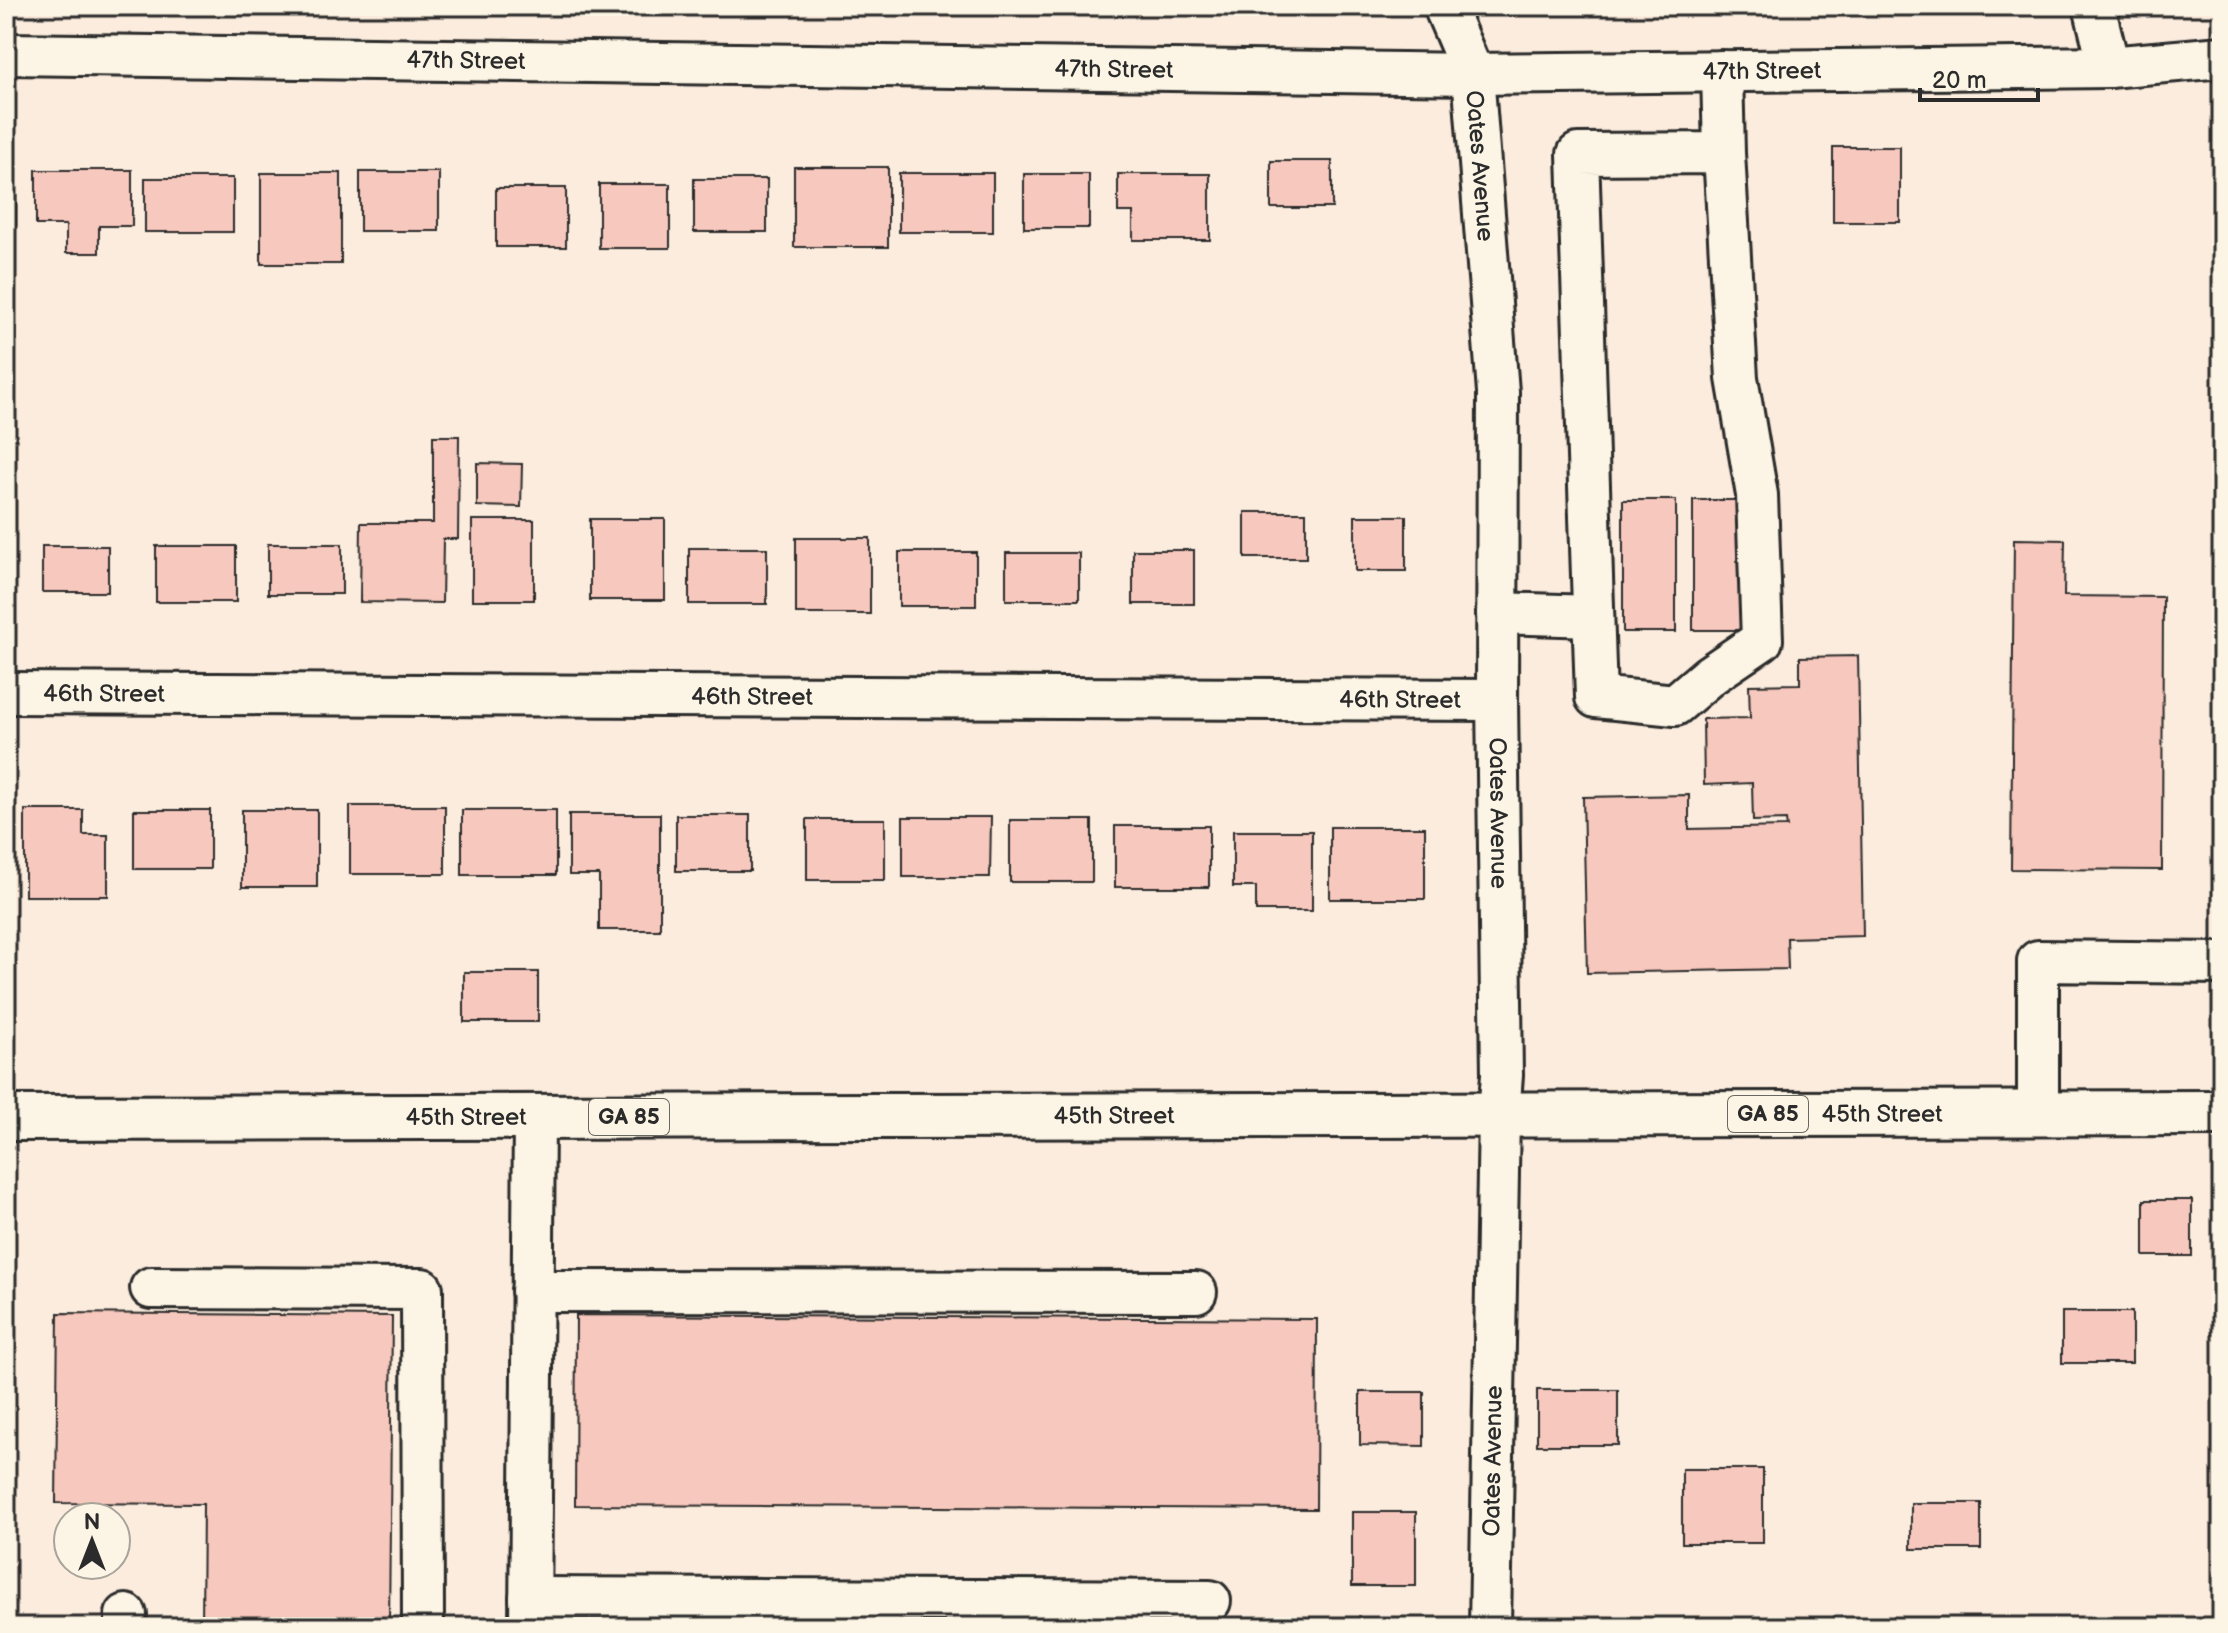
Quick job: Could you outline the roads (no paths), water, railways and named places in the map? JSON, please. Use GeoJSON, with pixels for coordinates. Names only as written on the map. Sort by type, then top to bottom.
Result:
{"type":"FeatureCollection","features":[{"type":"Feature","properties":{"kind":"main road","name":"45th Street"},"geometry":{"type":"LineString","coordinates":[[6,1118],[2222,1113]]}},
{"type":"Feature","properties":{"kind":"street","name":"Oates Avenue"},"geometry":{"type":"LineString","coordinates":[[1444,6],[1473,74],[1498,392],[1497,700],[1502,1075],[1490,1627]]}},
{"type":"Feature","properties":{"kind":"street"},"geometry":{"type":"LineString","coordinates":[[2094,6],[2109,67]]}},
{"type":"Feature","properties":{"kind":"street","name":"47th Street"},"geometry":{"type":"LineString","coordinates":[[6,54],[1473,74],[2109,67],[2222,57]]}},
{"type":"Feature","properties":{"kind":"street"},"geometry":{"type":"LineString","coordinates":[[1722,71],[1737,378],[1757,495],[1762,640],[1709,676],[1675,705],[1596,697],[1578,154],[1724,153]]}},
{"type":"Feature","properties":{"kind":"street"},"geometry":{"type":"LineString","coordinates":[[1497,613],[1593,616]]}},
{"type":"Feature","properties":{"kind":"street","name":"46th Street"},"geometry":{"type":"LineString","coordinates":[[6,693],[1497,700]]}},
{"type":"Feature","properties":{"kind":"street"},"geometry":{"type":"LineString","coordinates":[[2038,1113],[2038,961],[2222,963]]}},
{"type":"Feature","properties":{"kind":"street"},"geometry":{"type":"LineString","coordinates":[[534,1117],[530,1613],[1210,1601]]}},
{"type":"Feature","properties":{"kind":"street"},"geometry":{"type":"LineString","coordinates":[[151,1288],[422,1289],[423,1627]]}},
{"type":"Feature","properties":{"kind":"street"},"geometry":{"type":"LineString","coordinates":[[532,1291],[1196,1292]]}}]}
